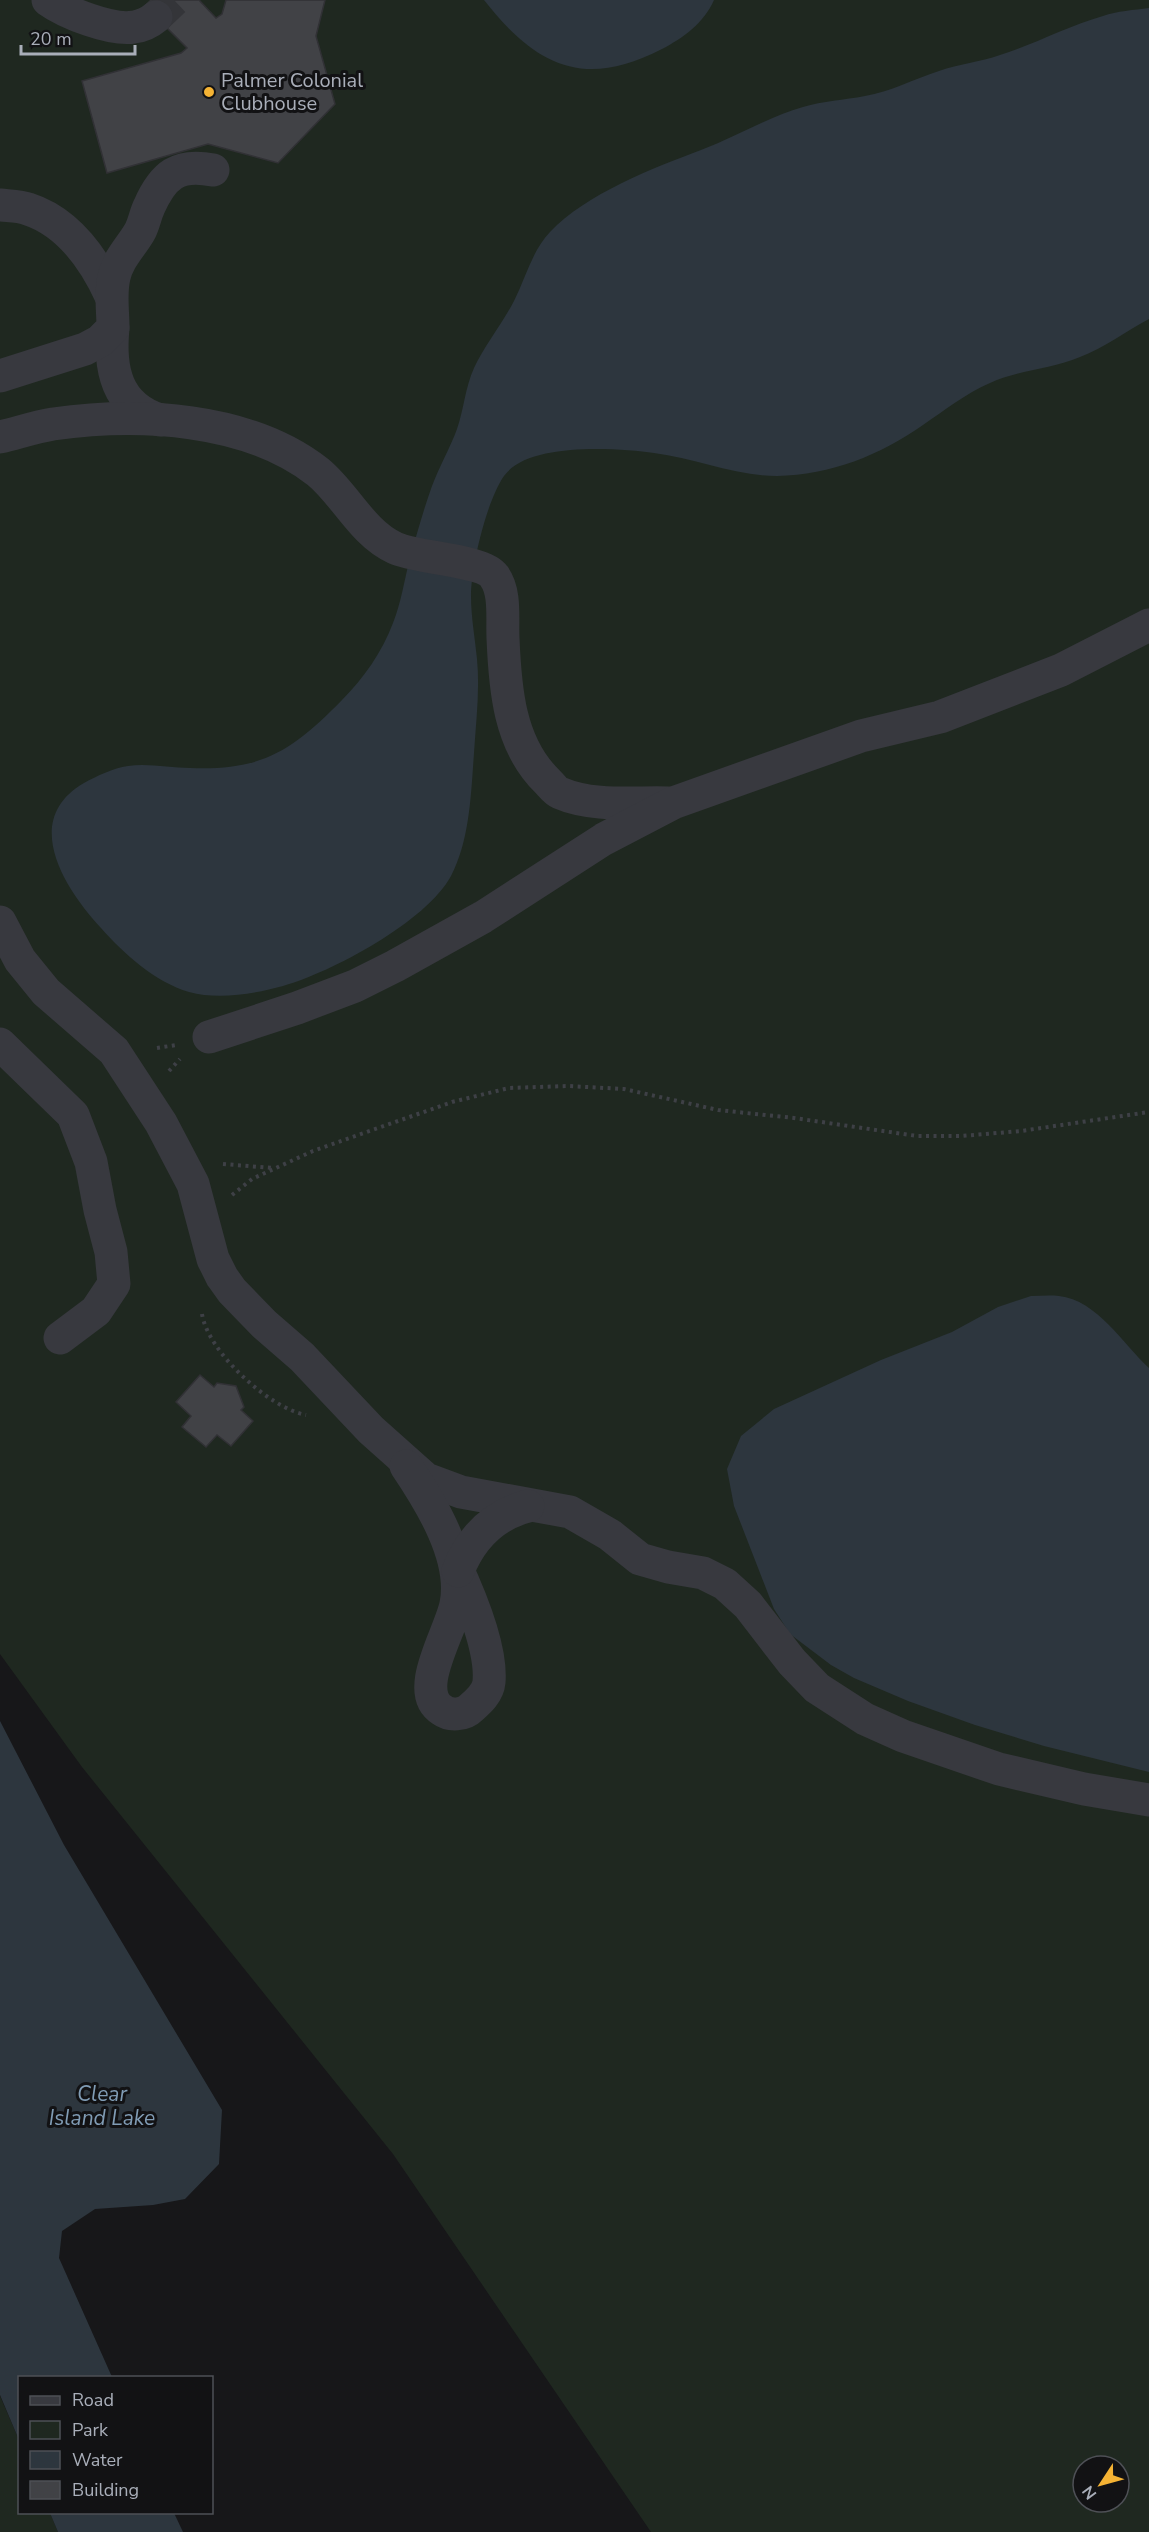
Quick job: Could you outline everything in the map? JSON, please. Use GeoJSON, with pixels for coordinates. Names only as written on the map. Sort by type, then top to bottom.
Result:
{"type":"FeatureCollection","features":[{"type":"Feature","properties":{"kind":"lane"},"geometry":{"type":"LineString","coordinates":[[48,0],[86,18],[112,27],[134,28],[156,17]]}},
{"type":"Feature","properties":{"kind":"lane"},"geometry":{"type":"LineString","coordinates":[[165,422],[148,416],[124,395],[116,380],[112,363],[111,296],[114,275],[122,256],[143,224],[149,206],[165,180],[182,168],[197,167],[213,170]]}},
{"type":"Feature","properties":{"kind":"lane"},"geometry":{"type":"LineString","coordinates":[[0,205],[27,208],[59,225],[91,236],[126,236],[136,232],[143,224]]}},
{"type":"Feature","properties":{"kind":"lane"},"geometry":{"type":"LineString","coordinates":[[59,225],[100,273],[111,296]]}},
{"type":"Feature","properties":{"kind":"lane"},"geometry":{"type":"LineString","coordinates":[[0,376],[85,349],[100,341],[113,328]]}},
{"type":"Feature","properties":{"kind":"lane"},"geometry":{"type":"LineString","coordinates":[[0,437],[52,424],[143,419],[239,432],[275,444],[321,474],[370,528],[394,548],[490,571],[500,586],[508,702],[517,735],[536,771],[558,793],[586,801],[673,803]]}},
{"type":"Feature","properties":{"kind":"lane"},"geometry":{"type":"LineString","coordinates":[[209,1037],[356,986],[483,917],[604,839],[673,803],[861,736],[940,717],[1061,670],[1149,625]]}},
{"type":"Feature","properties":{"kind":"lane"},"geometry":{"type":"LineString","coordinates":[[0,922],[20,960],[46,992],[114,1051],[161,1123],[193,1184],[213,1259],[222,1277],[255,1316],[302,1357],[406,1466],[424,1492],[442,1529],[456,1567],[477,1535],[511,1510],[528,1506]]}},
{"type":"Feature","properties":{"kind":"lane"},"geometry":{"type":"LineString","coordinates":[[0,1044],[74,1115],[91,1162],[111,1252],[114,1284],[96,1311],[60,1338]]}},
{"type":"Feature","properties":{"kind":"lane"},"geometry":{"type":"LineString","coordinates":[[371,1430],[426,1479],[461,1492],[570,1512],[610,1535],[639,1558],[668,1567],[704,1573],[725,1584],[748,1605],[792,1662],[817,1688],[865,1719],[940,1751],[999,1769],[1084,1789],[1149,1800]]}},
{"type":"Feature","properties":{"kind":"path"},"geometry":{"type":"LineString","coordinates":[[209,1240],[211,1224],[217,1211],[252,1179],[313,1151],[394,1122],[452,1102],[509,1088],[568,1086],[624,1089],[718,1110],[794,1118],[917,1136],[961,1136],[1021,1131],[1149,1112]]}},
{"type":"Feature","properties":{"kind":"green space"},"geometry":{"type":"Polygon","coordinates":[[[0,0],[1149,0],[1149,2532],[651,2532],[393,2154],[82,1767],[0,1654],[0,0]]]}},
{"type":"Feature","properties":{"kind":"green space"},"geometry":{"type":"Polygon","coordinates":[[[0,2396],[18,2438],[18,2514],[50,2514],[58,2532],[0,2532],[0,2396]]]}},
{"type":"Feature","properties":{"kind":"water"},"geometry":{"type":"Polygon","coordinates":[[[484,0],[714,0],[705,16],[692,29],[662,49],[634,61],[608,68],[584,69],[562,64],[542,55],[522,41],[484,0]]]}},
{"type":"Feature","properties":{"kind":"water"},"geometry":{"type":"Polygon","coordinates":[[[1149,8],[1149,319],[1080,357],[1012,375],[981,387],[890,445],[854,461],[817,472],[797,475],[761,475],[654,453],[596,449],[552,452],[532,457],[516,465],[504,476],[492,501],[481,534],[474,568],[471,604],[478,682],[470,800],[466,832],[457,862],[451,876],[439,893],[400,927],[351,957],[283,986],[236,995],[212,996],[189,992],[164,981],[130,957],[87,912],[63,875],[55,855],[52,835],[55,816],[65,798],[84,783],[122,767],[143,765],[215,768],[238,766],[275,754],[308,732],[358,683],[372,664],[393,623],[426,505],[457,429],[474,368],[514,301],[538,247],[565,218],[601,194],[621,184],[790,111],[818,103],[884,92],[930,74],[1013,51],[1090,20],[1114,13],[1149,8]]]}},
{"type":"Feature","properties":{"kind":"water"},"geometry":{"type":"Polygon","coordinates":[[[1031,1296],[1059,1296],[1073,1299],[1085,1306],[1108,1324],[1149,1368],[1149,1772],[1044,1746],[975,1725],[908,1701],[854,1678],[831,1665],[790,1634],[774,1609],[734,1506],[727,1469],[741,1436],[774,1409],[881,1360],[952,1332],[998,1307],[1031,1296]]]}},
{"type":"Feature","properties":{"kind":"water","name":"Clear Island Lake"},"geometry":{"type":"Polygon","coordinates":[[[0,1721],[64,1845],[222,2110],[219,2164],[185,2199],[153,2205],[95,2209],[62,2231],[59,2258],[112,2376],[18,2376],[18,2438],[0,2395],[0,1721]]]}},
{"type":"Feature","properties":{"kind":"water"},"geometry":{"type":"Polygon","coordinates":[[[50,2514],[174,2514],[183,2532],[58,2532],[50,2514]]]}},
{"type":"Feature","properties":{"kind":"building","name":"Palmer Colonial Clubhouse"},"geometry":{"type":"Polygon","coordinates":[[[155,0],[199,0],[216,18],[222,14],[226,0],[325,0],[316,36],[335,104],[278,163],[208,144],[107,173],[82,81],[181,53],[187,48],[147,8],[155,0]]]}},
{"type":"Feature","properties":{"kind":"building"},"geometry":{"type":"Polygon","coordinates":[[[200,1375],[214,1387],[217,1383],[236,1386],[244,1407],[241,1410],[253,1421],[231,1446],[217,1435],[206,1447],[182,1427],[191,1416],[176,1402],[200,1375]]]}},
{"type":"Feature","properties":{"kind":"tunnel"},"geometry":{"type":"LineString","coordinates":[[156,17],[174,0]]}},
{"type":"Feature","properties":{"kind":"place","name":"Palmer Colonial Clubhouse"},"geometry":{"type":"Point","coordinates":[209,92]}}]}
